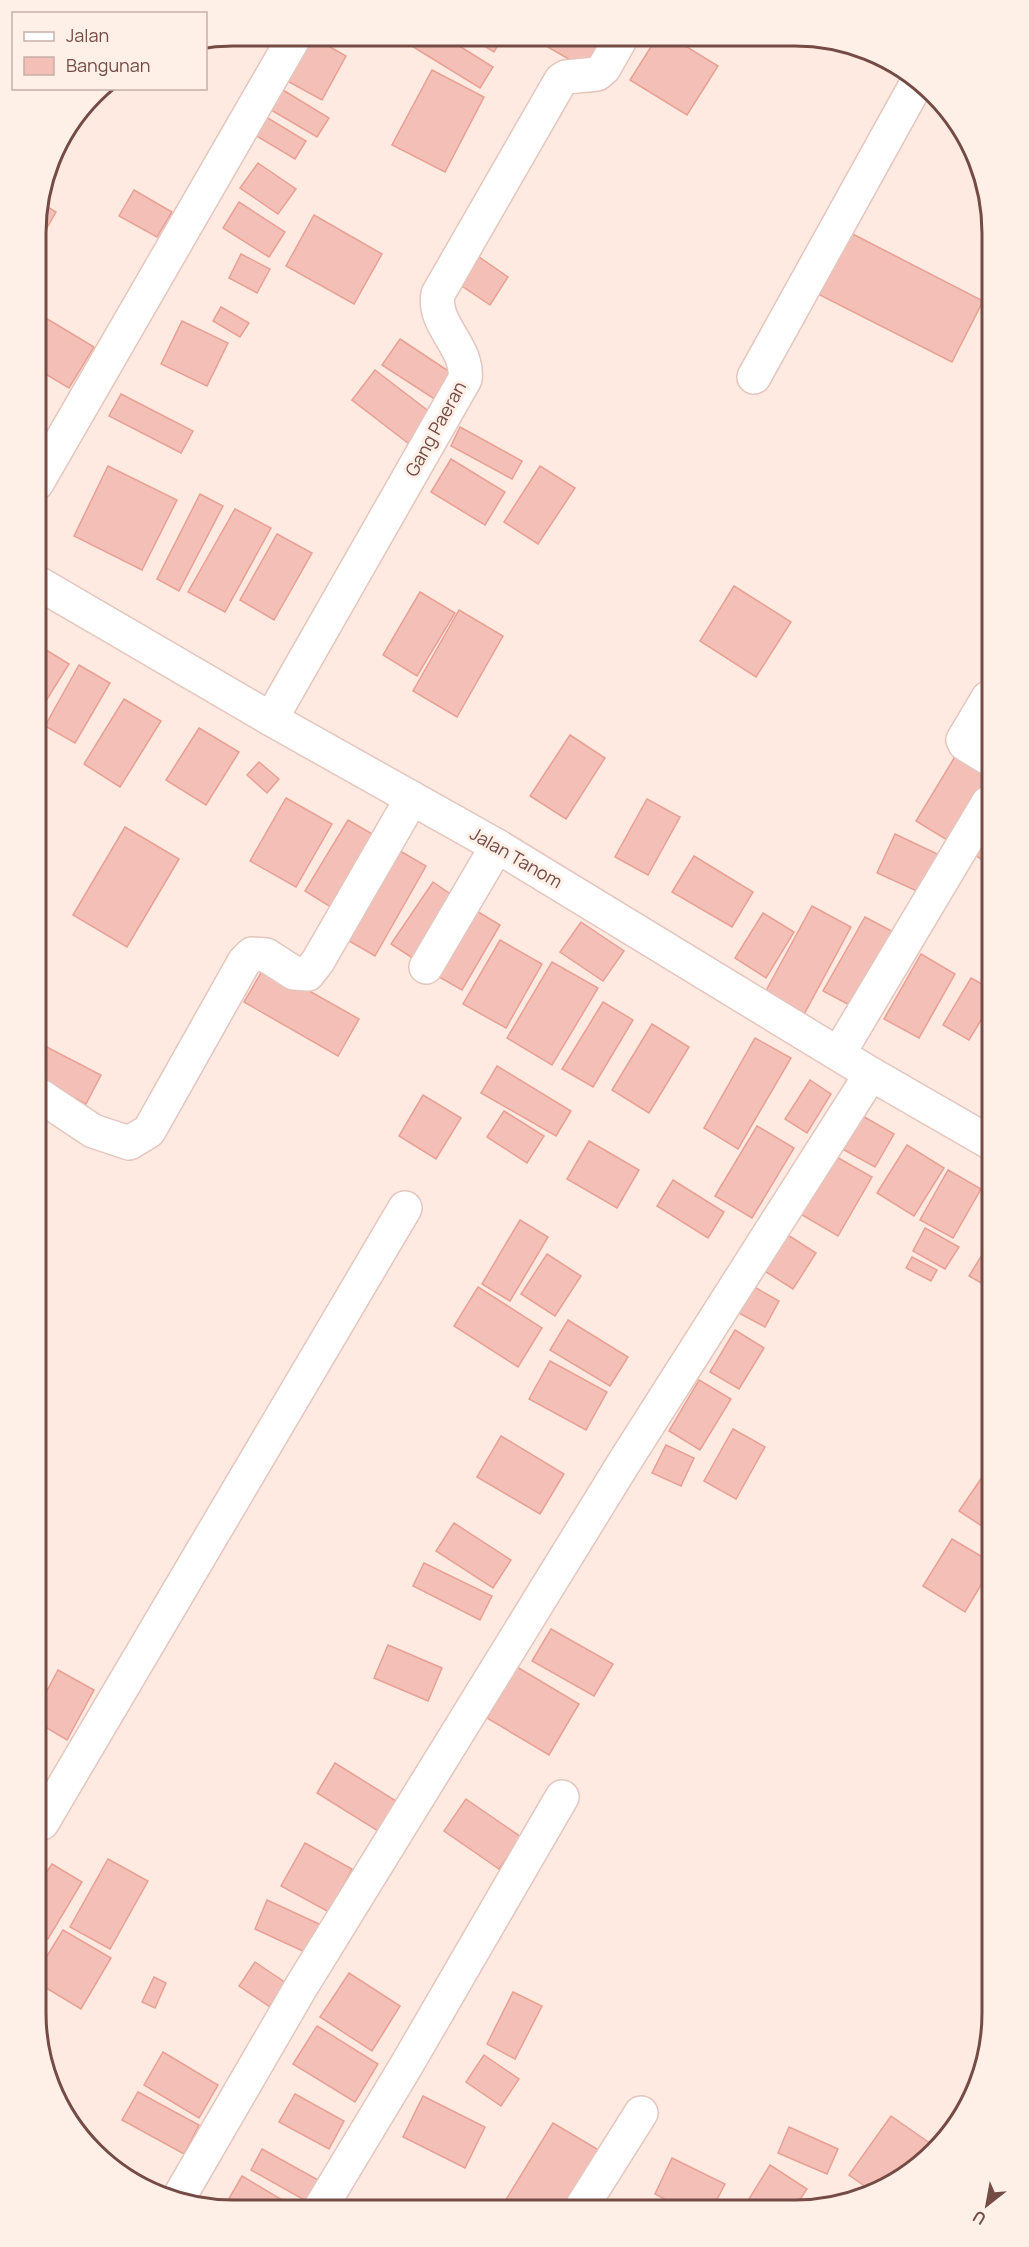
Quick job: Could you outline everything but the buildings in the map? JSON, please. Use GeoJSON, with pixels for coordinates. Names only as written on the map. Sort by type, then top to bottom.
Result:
{"type":"FeatureCollection","features":[{"type":"Feature","properties":{"kind":"street"},"geometry":{"type":"LineString","coordinates":[[47,466],[289,46]]}},
{"type":"Feature","properties":{"kind":"street","name":"Gang Paeran"},"geometry":{"type":"LineString","coordinates":[[271,720],[465,379],[467,368],[464,357],[437,310],[438,294],[561,80],[566,76],[597,74],[604,68],[616,46]]}},
{"type":"Feature","properties":{"kind":"street"},"geometry":{"type":"LineString","coordinates":[[754,377],[914,89]]}},
{"type":"Feature","properties":{"kind":"street","name":"Jalan Tanom"},"geometry":{"type":"LineString","coordinates":[[47,588],[271,720],[497,846],[871,1074],[982,1137]]}},
{"type":"Feature","properties":{"kind":"street"},"geometry":{"type":"LineString","coordinates":[[982,708],[963,740],[965,744],[982,754]]}},
{"type":"Feature","properties":{"kind":"street"},"geometry":{"type":"LineString","coordinates":[[47,1100],[93,1131],[129,1143],[148,1131],[244,962],[252,954],[266,955],[294,973],[308,974],[318,961],[412,798]]}},
{"type":"Feature","properties":{"kind":"street"},"geometry":{"type":"LineString","coordinates":[[839,1053],[982,813]]}},
{"type":"Feature","properties":{"kind":"street"},"geometry":{"type":"LineString","coordinates":[[426,967],[497,846]]}},
{"type":"Feature","properties":{"kind":"street"},"geometry":{"type":"LineString","coordinates":[[182,2193],[301,1987],[575,1542],[871,1074]]}},
{"type":"Feature","properties":{"kind":"street"},"geometry":{"type":"LineString","coordinates":[[46,1816],[405,1208]]}},
{"type":"Feature","properties":{"kind":"street"},"geometry":{"type":"LineString","coordinates":[[325,2200],[562,1797]]}},
{"type":"Feature","properties":{"kind":"street"},"geometry":{"type":"LineString","coordinates":[[586,2200],[641,2113]]}}]}
